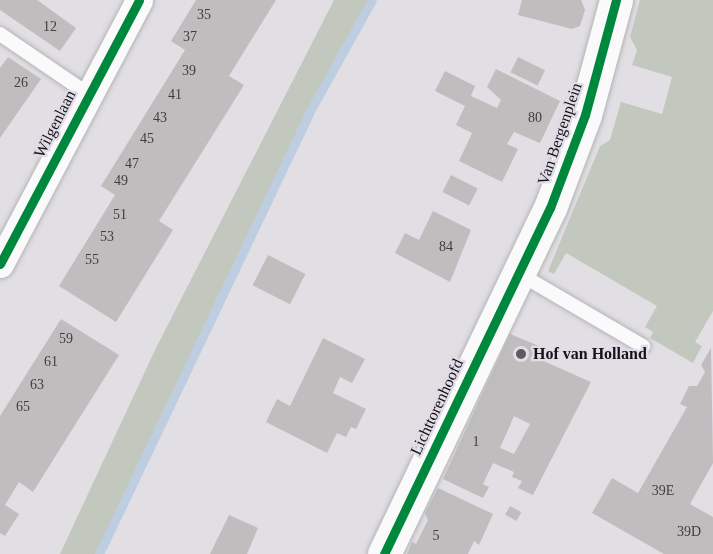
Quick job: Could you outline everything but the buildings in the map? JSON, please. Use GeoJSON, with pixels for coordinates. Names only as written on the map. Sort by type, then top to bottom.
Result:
{"type":"FeatureCollection","features":[{"type":"Feature","properties":{"kind":"street","name":"Van Bergenplein"},"geometry":{"type":"LineString","coordinates":[[518,273],[571,154],[616,0]]}},
{"type":"Feature","properties":{"kind":"street","name":"Wilgenlaan"},"geometry":{"type":"LineString","coordinates":[[0,264],[88,94],[132,2]]}},
{"type":"Feature","properties":{"kind":"street","name":"Lichttorenhoofd"},"geometry":{"type":"LineString","coordinates":[[384,554],[518,273]]}},
{"type":"Feature","properties":{"kind":"lane"},"geometry":{"type":"LineString","coordinates":[[0,33],[88,94]]}},
{"type":"Feature","properties":{"kind":"lane"},"geometry":{"type":"LineString","coordinates":[[518,273],[644,346]]}},
{"type":"Feature","properties":{"kind":"shaded area"},"geometry":{"type":"Polygon","coordinates":[[[334,0],[375,0],[318,106],[100,554],[60,554],[155,350],[334,0]]]}},
{"type":"Feature","properties":{"kind":"shaded area"},"geometry":{"type":"Polygon","coordinates":[[[640,0],[713,0],[713,311],[695,342],[702,346],[693,363],[650,338],[653,332],[645,327],[657,306],[566,253],[554,274],[548,271],[600,146],[610,140],[621,102],[662,114],[672,77],[632,65],[637,50],[630,37],[640,0]]]}},
{"type":"Feature","properties":{"kind":"waterway"},"geometry":{"type":"LineString","coordinates":[[99,554],[309,113],[372,0]]}},
{"type":"Feature","properties":{"kind":"cycle path"},"geometry":{"type":"LineString","coordinates":[[0,264],[139,0]]}},
{"type":"Feature","properties":{"kind":"cycle path"},"geometry":{"type":"LineString","coordinates":[[384,554],[550,208],[585,115],[616,0]]}},
{"type":"Feature","properties":{"kind":"place","name":"Hof van Holland"},"geometry":{"type":"Point","coordinates":[521,354]}}]}
